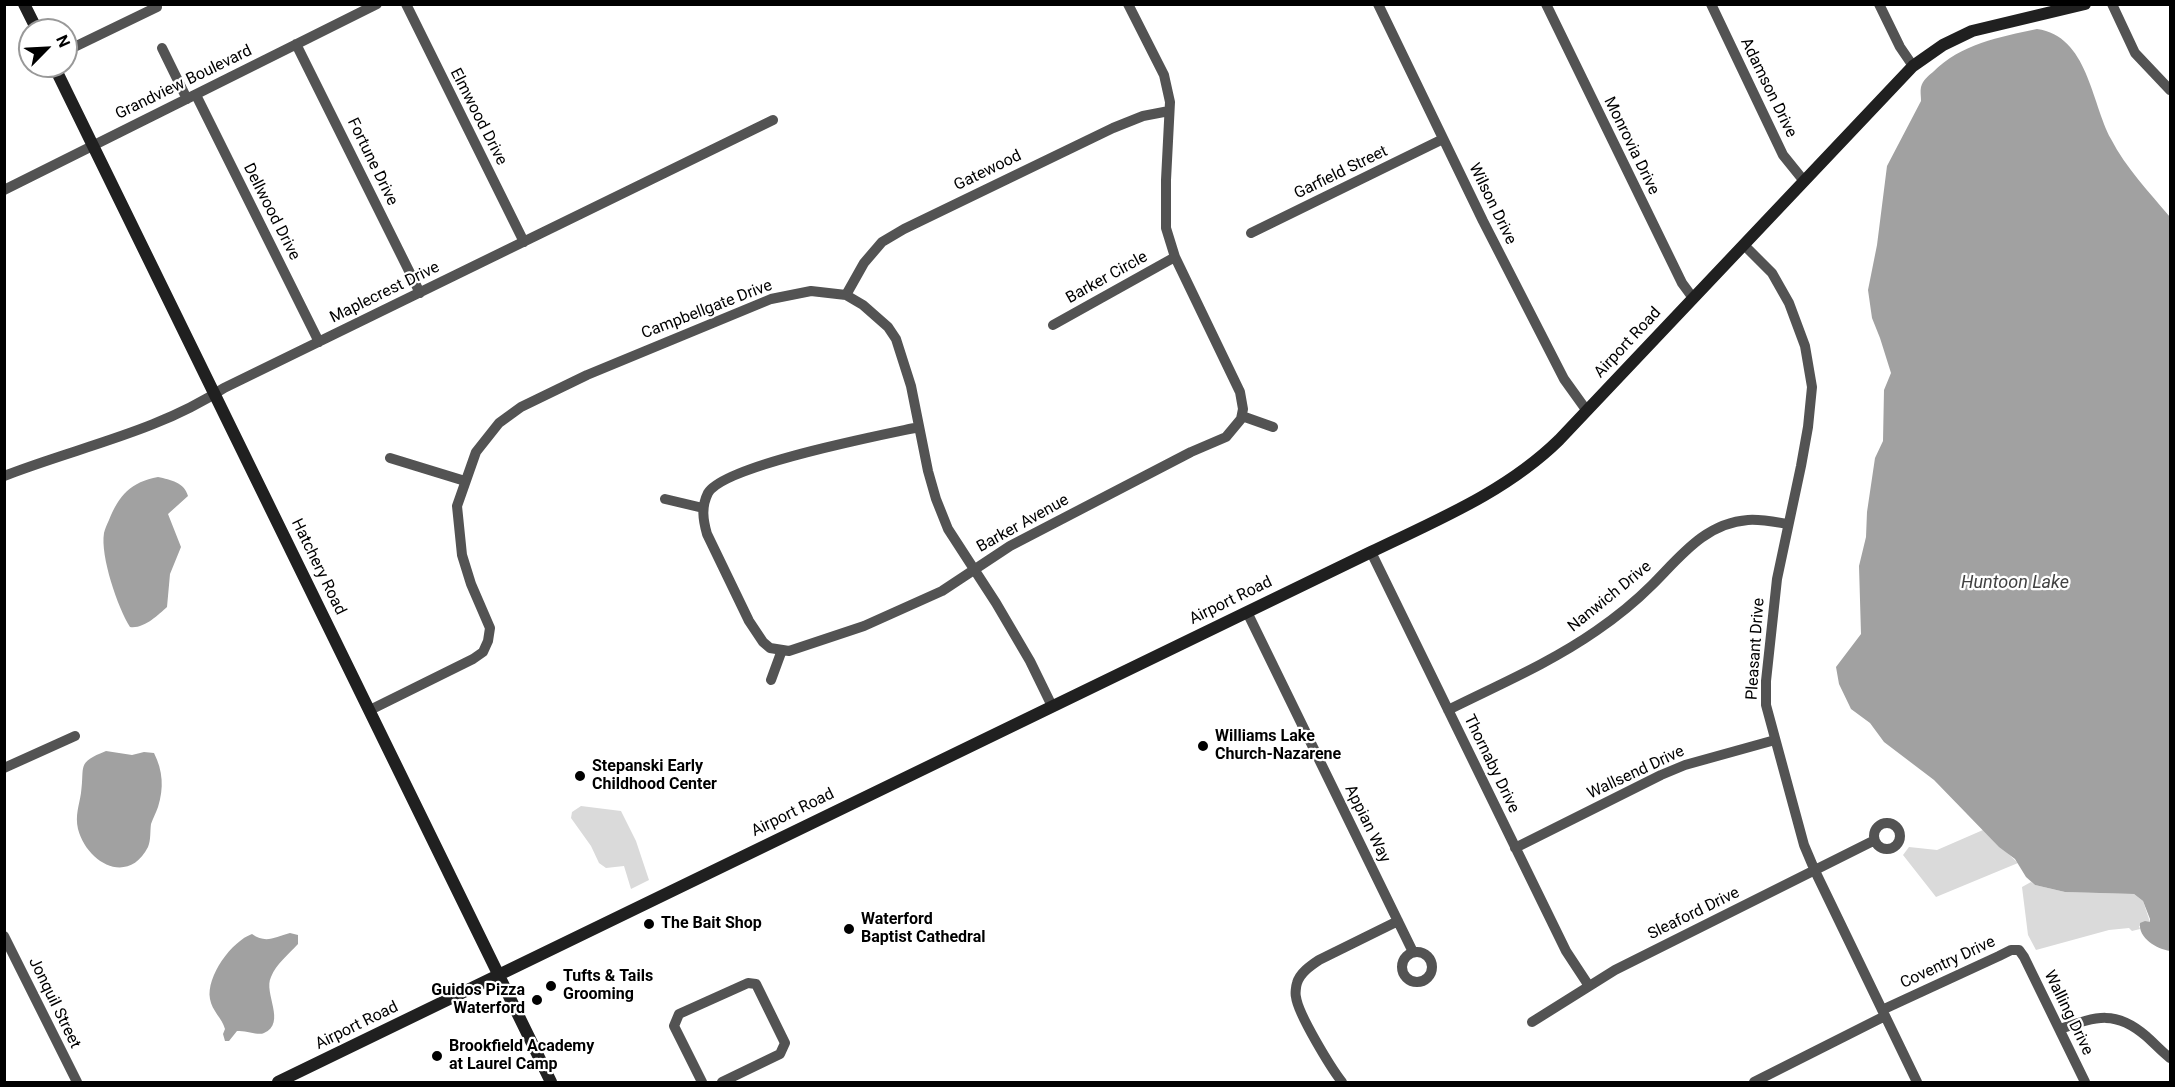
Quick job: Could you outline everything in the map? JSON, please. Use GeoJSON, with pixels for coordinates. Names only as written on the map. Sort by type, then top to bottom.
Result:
{"type":"FeatureCollection","features":[{"type":"Feature","properties":{"kind":"street"},"geometry":{"type":"LineString","coordinates":[[24,4],[31,18]]}},
{"type":"Feature","properties":{"kind":"street","name":"Grandview Boulevard"},"geometry":{"type":"LineString","coordinates":[[4,190],[377,4]]}},
{"type":"Feature","properties":{"kind":"street","name":"Elmwood Drive"},"geometry":{"type":"LineString","coordinates":[[406,4],[524,242]]}},
{"type":"Feature","properties":{"kind":"street"},"geometry":{"type":"LineString","coordinates":[[1128,4],[1164,75],[1170,102],[1166,228],[1175,257],[1240,392],[1242,416],[1273,427]]}},
{"type":"Feature","properties":{"kind":"street","name":"Wilson Drive"},"geometry":{"type":"LineString","coordinates":[[1378,4],[1564,379],[1587,411]]}},
{"type":"Feature","properties":{"kind":"street","name":"Monrovia Drive"},"geometry":{"type":"LineString","coordinates":[[1546,4],[1682,282],[1693,298]]}},
{"type":"Feature","properties":{"kind":"street","name":"Adamson Drive"},"geometry":{"type":"LineString","coordinates":[[1711,4],[1783,155],[1804,181]]}},
{"type":"Feature","properties":{"kind":"street"},"geometry":{"type":"LineString","coordinates":[[1879,4],[1900,47],[1913,66]]}},
{"type":"Feature","properties":{"kind":"street","name":"Airport Road"},"geometry":{"type":"LineString","coordinates":[[278,1083],[498,974],[603,926],[630,910],[1371,552],[1510,481],[1539,459],[1587,411],[1913,66],[1938,48],[1965,34],[2046,9],[2085,4]]}},
{"type":"Feature","properties":{"kind":"street"},"geometry":{"type":"LineString","coordinates":[[2112,4],[2135,53],[2170,90]]}},
{"type":"Feature","properties":{"kind":"street"},"geometry":{"type":"LineString","coordinates":[[78,45],[157,7]]}},
{"type":"Feature","properties":{"kind":"street","name":"Fortune Drive"},"geometry":{"type":"LineString","coordinates":[[297,44],[420,293]]}},
{"type":"Feature","properties":{"kind":"street","name":"Dellwood Drive"},"geometry":{"type":"LineString","coordinates":[[162,48],[191,97],[319,342]]}},
{"type":"Feature","properties":{"kind":"street","name":"Hatchery Road"},"geometry":{"type":"LineString","coordinates":[[60,78],[551,1083]]}},
{"type":"Feature","properties":{"kind":"street","name":"Gatewood"},"geometry":{"type":"LineString","coordinates":[[846,295],[864,263],[882,242],[904,229],[1113,128],[1143,116],[1169,111]]}},
{"type":"Feature","properties":{"kind":"street","name":"Maplecrest Drive"},"geometry":{"type":"LineString","coordinates":[[4,476],[166,420],[319,342],[773,120]]}},
{"type":"Feature","properties":{"kind":"street","name":"Garfield Street"},"geometry":{"type":"LineString","coordinates":[[1251,233],[1443,139]]}},
{"type":"Feature","properties":{"kind":"street","name":"Pleasant Drive"},"geometry":{"type":"LineString","coordinates":[[1744,245],[1772,273],[1782,290],[1805,346],[1812,387],[1808,427],[1776,579],[1766,681],[1766,705],[1804,844],[1917,1083]]}},
{"type":"Feature","properties":{"kind":"street","name":"Barker Circle"},"geometry":{"type":"LineString","coordinates":[[1053,325],[1175,257]]}},
{"type":"Feature","properties":{"kind":"street","name":"Campbellgate Drive"},"geometry":{"type":"LineString","coordinates":[[369,710],[472,659],[483,652],[488,641],[489,628],[462,555],[457,506],[476,452],[499,423],[521,407],[548,393],[771,299],[811,291],[846,295],[863,305],[888,327],[896,339],[911,386],[936,499],[948,529],[1002,612],[1052,706]]}},
{"type":"Feature","properties":{"kind":"street","name":"Barker Avenue"},"geometry":{"type":"LineString","coordinates":[[782,650],[789,651],[864,626],[942,591],[1010,546],[1191,452],[1227,437],[1242,416]]}},
{"type":"Feature","properties":{"kind":"street"},"geometry":{"type":"LineString","coordinates":[[771,680],[782,650],[770,648],[763,642],[749,621],[707,534],[703,508],[708,492],[718,483],[734,476],[804,452],[919,427]]}},
{"type":"Feature","properties":{"kind":"street"},"geometry":{"type":"LineString","coordinates":[[390,458],[465,481]]}},
{"type":"Feature","properties":{"kind":"street"},"geometry":{"type":"LineString","coordinates":[[665,499],[703,508]]}},
{"type":"Feature","properties":{"kind":"street","name":"Nanwich Drive"},"geometry":{"type":"LineString","coordinates":[[1448,710],[1550,660],[1597,631],[1651,586],[1697,539],[1713,530],[1732,522],[1748,519],[1788,524]]}},
{"type":"Feature","properties":{"kind":"street","name":"Thornaby Drive"},"geometry":{"type":"LineString","coordinates":[[1371,552],[1566,951],[1589,986]]}},
{"type":"Feature","properties":{"kind":"street","name":"Appian Way"},"geometry":{"type":"LineString","coordinates":[[1247,612],[1413,952]]}},
{"type":"Feature","properties":{"kind":"street"},"geometry":{"type":"LineString","coordinates":[[4,768],[75,736]]}},
{"type":"Feature","properties":{"kind":"street","name":"Wallsend Drive"},"geometry":{"type":"LineString","coordinates":[[1515,848],[1685,765],[1775,740]]}},
{"type":"Feature","properties":{"kind":"street","name":"Sleaford Drive"},"geometry":{"type":"LineString","coordinates":[[1532,1022],[1616,970],[1873,841]]}},
{"type":"Feature","properties":{"kind":"street"},"geometry":{"type":"LineString","coordinates":[[1342,1083],[1331,1069],[1304,1016],[1296,997],[1297,982],[1307,968],[1319,960],[1398,921]]}},
{"type":"Feature","properties":{"kind":"street","name":"Jonquil Street"},"geometry":{"type":"LineString","coordinates":[[4,936],[77,1083]]}},
{"type":"Feature","properties":{"kind":"street","name":"Coventry Drive"},"geometry":{"type":"LineString","coordinates":[[1754,1083],[1883,1013],[2011,950],[2019,950],[2024,957]]}},
{"type":"Feature","properties":{"kind":"street","name":"Walling Drive"},"geometry":{"type":"LineString","coordinates":[[2024,957],[2085,1083]]}},
{"type":"Feature","properties":{"kind":"street"},"geometry":{"type":"LineString","coordinates":[[702,1083],[674,1026],[679,1014],[748,983],[756,984],[785,1043],[780,1054],[722,1083]]}},
{"type":"Feature","properties":{"kind":"street"},"geometry":{"type":"LineString","coordinates":[[2060,1029],[2096,1018],[2108,1016],[2118,1018],[2128,1022],[2170,1058]]}},
{"type":"Feature","properties":{"kind":"shaded area"},"geometry":{"type":"Polygon","coordinates":[[[581,806],[621,811],[636,841],[649,880],[631,889],[624,866],[606,868],[599,863],[591,846],[571,818],[572,812],[581,806]]]}},
{"type":"Feature","properties":{"kind":"shaded area"},"geometry":{"type":"Polygon","coordinates":[[[1983,830],[2018,863],[1936,897],[1903,855],[1909,847],[1937,850],[1983,830]]]}},
{"type":"Feature","properties":{"kind":"shaded area"},"geometry":{"type":"Polygon","coordinates":[[[2031,882],[2065,892],[2134,894],[2143,901],[2150,922],[2132,931],[2129,928],[2109,930],[2036,950],[2028,935],[2022,887],[2031,882]]]}},
{"type":"Feature","properties":{"kind":"water","name":"Huntoon Lake"},"geometry":{"type":"Polygon","coordinates":[[[2037,29],[2054,34],[2078,57],[2104,124],[2117,150],[2138,180],[2170,217],[2170,951],[2154,945],[2145,938],[2140,923],[2150,922],[2150,919],[2143,901],[2134,894],[2065,892],[2035,885],[2026,877],[2015,859],[1999,847],[1934,780],[1884,742],[1870,723],[1851,709],[1839,684],[1836,667],[1861,634],[1859,566],[1866,537],[1867,512],[1875,458],[1883,441],[1884,390],[1891,373],[1872,318],[1868,290],[1877,245],[1887,166],[1921,101],[1921,87],[1929,75],[1944,62],[1968,48],[2037,29]]]}},
{"type":"Feature","properties":{"kind":"water"},"geometry":{"type":"Polygon","coordinates":[[[158,477],[180,485],[188,496],[168,514],[181,547],[170,574],[167,607],[145,624],[130,627],[120,608],[107,568],[103,543],[104,533],[117,503],[127,491],[140,482],[158,477]]]}},
{"type":"Feature","properties":{"kind":"water"},"geometry":{"type":"Polygon","coordinates":[[[106,751],[132,755],[144,752],[154,753],[162,780],[160,800],[151,824],[148,847],[140,859],[130,865],[119,867],[99,860],[90,852],[77,824],[84,766],[90,759],[106,751]]]}},
{"type":"Feature","properties":{"kind":"water"},"geometry":{"type":"Polygon","coordinates":[[[290,933],[298,935],[298,944],[276,968],[269,984],[274,1015],[271,1028],[262,1034],[237,1031],[229,1041],[225,1041],[223,1034],[225,1029],[210,999],[212,980],[222,960],[236,944],[252,934],[266,939],[290,933]]]}},
{"type":"Feature","properties":{"kind":"place","name":"Williams Lake Church-Nazarene"},"geometry":{"type":"Point","coordinates":[1203,746]}},
{"type":"Feature","properties":{"kind":"place","name":"Stepanski Early Childhood Center"},"geometry":{"type":"Point","coordinates":[580,776]}},
{"type":"Feature","properties":{"kind":"place","name":"The Bait Shop"},"geometry":{"type":"Point","coordinates":[649,924]}},
{"type":"Feature","properties":{"kind":"place","name":"Waterford Baptist Cathedral"},"geometry":{"type":"Point","coordinates":[849,929]}},
{"type":"Feature","properties":{"kind":"place","name":"Tufts & Tails Grooming"},"geometry":{"type":"Point","coordinates":[551,986]}},
{"type":"Feature","properties":{"kind":"place","name":"Guidos Pizza Waterford"},"geometry":{"type":"Point","coordinates":[537,1000]}},
{"type":"Feature","properties":{"kind":"place","name":"Brookfield Academy at Laurel Camp"},"geometry":{"type":"Point","coordinates":[437,1056]}}]}
